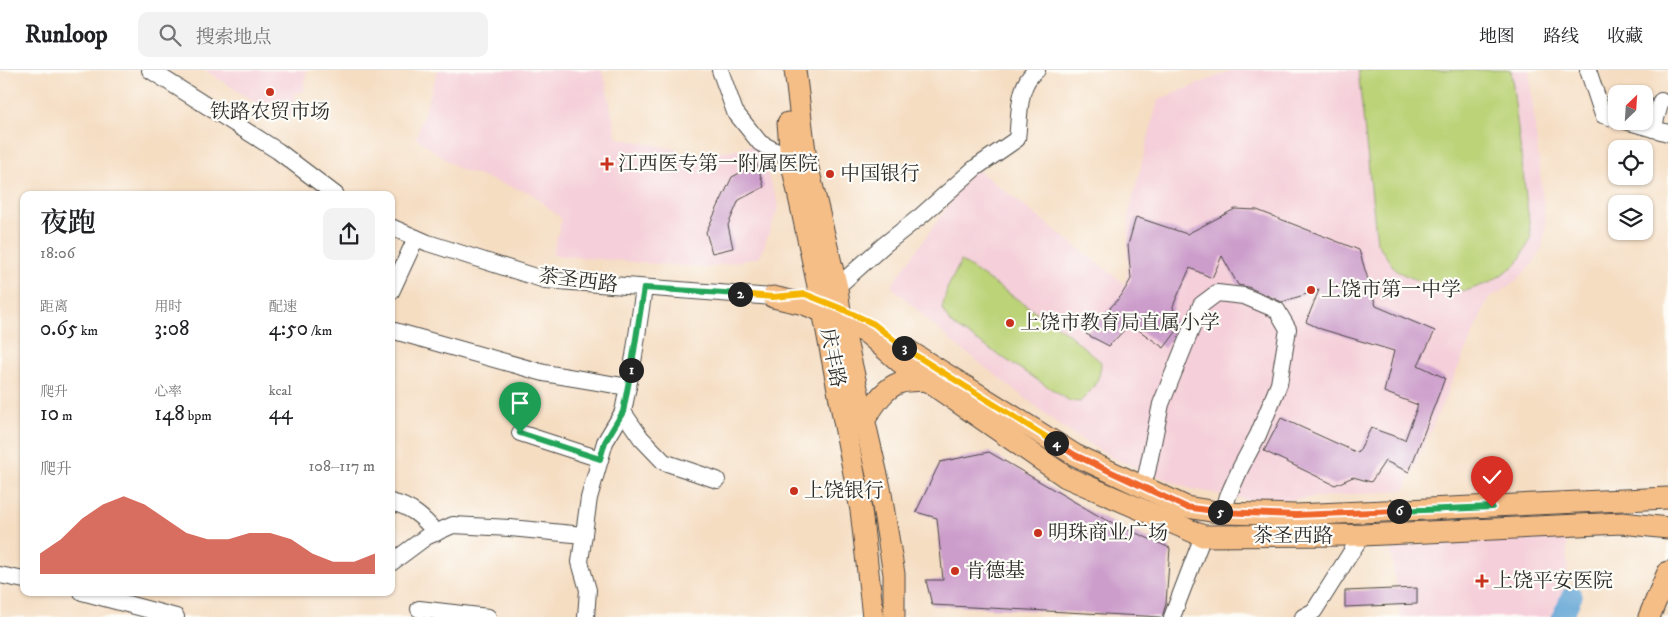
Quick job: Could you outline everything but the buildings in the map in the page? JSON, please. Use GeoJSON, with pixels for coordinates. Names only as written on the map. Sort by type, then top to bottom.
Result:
{"type":"FeatureCollection","features":[{"type":"Feature","properties":{"kind":"main road","name":"庆丰路"},"geometry":{"type":"LineString","coordinates":[[784,70],[791,159],[833,305],[861,510],[873,617]]}},
{"type":"Feature","properties":{"kind":"main road"},"geometry":{"type":"LineString","coordinates":[[795,70],[806,160],[833,305],[880,488],[894,574],[894,617]]}},
{"type":"Feature","properties":{"kind":"main road","name":"茶圣西路"},"geometry":{"type":"LineString","coordinates":[[773,297],[805,294],[874,324],[908,351],[1075,455],[1186,507],[1223,513],[1296,515],[1668,498]]}},
{"type":"Feature","properties":{"kind":"main road","name":"茶圣西路"},"geometry":{"type":"LineString","coordinates":[[833,305],[900,362],[1066,477],[1203,536],[1362,535],[1622,523],[1668,528]]}},
{"type":"Feature","properties":{"kind":"main road"},"geometry":{"type":"LineString","coordinates":[[864,420],[884,392],[900,382],[926,380]]}},
{"type":"Feature","properties":{"kind":"main road"},"geometry":{"type":"LineString","coordinates":[[1649,617],[1668,572]]}},
{"type":"Feature","properties":{"kind":"main road"},"geometry":{"type":"LineString","coordinates":[[1663,617],[1668,606]]}},
{"type":"Feature","properties":{"kind":"street"},"geometry":{"type":"LineString","coordinates":[[150,70],[278,151],[331,191]]}},
{"type":"Feature","properties":{"kind":"street"},"geometry":{"type":"LineString","coordinates":[[720,70],[735,112],[760,143],[791,159]]}},
{"type":"Feature","properties":{"kind":"street"},"geometry":{"type":"LineString","coordinates":[[833,305],[884,245],[922,215],[975,168],[1018,139],[1022,93],[1032,74],[1037,70]]}},
{"type":"Feature","properties":{"kind":"street"},"geometry":{"type":"LineString","coordinates":[[1588,70],[1603,115],[1608,117]]}},
{"type":"Feature","properties":{"kind":"street"},"geometry":{"type":"LineString","coordinates":[[1660,131],[1661,101]]}},
{"type":"Feature","properties":{"kind":"street","name":"茶圣西路"},"geometry":{"type":"LineString","coordinates":[[395,229],[428,243],[545,280],[773,297]]}},
{"type":"Feature","properties":{"kind":"street"},"geometry":{"type":"LineString","coordinates":[[395,283],[416,238]]}},
{"type":"Feature","properties":{"kind":"street"},"geometry":{"type":"LineString","coordinates":[[586,617],[588,590],[580,562],[589,498],[605,442],[623,412],[644,288]]}},
{"type":"Feature","properties":{"kind":"street"},"geometry":{"type":"LineString","coordinates":[[1142,487],[1147,472],[1161,404],[1201,305],[1217,293],[1244,296],[1276,310],[1288,329],[1279,384],[1258,435],[1228,496],[1223,513]]}},
{"type":"Feature","properties":{"kind":"street"},"geometry":{"type":"LineString","coordinates":[[395,329],[544,373],[628,387]]}},
{"type":"Feature","properties":{"kind":"street"},"geometry":{"type":"LineString","coordinates":[[623,412],[641,438],[664,462],[716,480]]}},
{"type":"Feature","properties":{"kind":"street"},"geometry":{"type":"LineString","coordinates":[[520,433],[600,459]]}},
{"type":"Feature","properties":{"kind":"street"},"geometry":{"type":"LineString","coordinates":[[395,503],[406,506],[429,524],[436,533]]}},
{"type":"Feature","properties":{"kind":"street"},"geometry":{"type":"LineString","coordinates":[[395,561],[426,537],[453,525],[584,535]]}},
{"type":"Feature","properties":{"kind":"street"},"geometry":{"type":"LineString","coordinates":[[1303,617],[1314,611],[1362,535]]}},
{"type":"Feature","properties":{"kind":"street"},"geometry":{"type":"LineString","coordinates":[[1172,617],[1203,536]]}},
{"type":"Feature","properties":{"kind":"street"},"geometry":{"type":"LineString","coordinates":[[0,575],[20,579]]}},
{"type":"Feature","properties":{"kind":"street"},"geometry":{"type":"LineString","coordinates":[[97,596],[176,617]]}},
{"type":"Feature","properties":{"kind":"street"},"geometry":{"type":"LineString","coordinates":[[420,609],[488,617]]}},
{"type":"Feature","properties":{"kind":"shaded area","name":"铁路农贸市场"},"geometry":{"type":"Polygon","coordinates":[[[205,70],[306,70],[304,91],[296,93],[293,115],[273,114],[205,70]]]}},
{"type":"Feature","properties":{"kind":"shaded area","name":"江西医专第一附属医院"},"geometry":{"type":"Polygon","coordinates":[[[438,70],[601,70],[605,79],[617,138],[677,149],[686,159],[756,145],[779,205],[760,257],[706,268],[552,255],[562,219],[531,193],[459,169],[416,138],[438,70]]]}},
{"type":"Feature","properties":{"kind":"shaded area","name":"上饶市第一中学"},"geometry":{"type":"Polygon","coordinates":[[[1233,70],[1529,70],[1546,227],[1542,248],[1532,265],[1511,285],[1488,299],[1405,490],[1258,502],[1188,488],[1115,459],[1069,432],[950,340],[891,286],[975,168],[1125,284],[1129,212],[1158,100],[1233,70]]]}},
{"type":"Feature","properties":{"kind":"shaded area","name":"上饶平安医院"},"geometry":{"type":"Polygon","coordinates":[[[1567,537],[1568,617],[1400,617],[1390,546],[1567,537]]]}},
{"type":"Feature","properties":{"kind":"green space"},"geometry":{"type":"Polygon","coordinates":[[[1358,70],[1511,70],[1531,239],[1517,264],[1491,282],[1466,291],[1430,286],[1396,271],[1377,243],[1358,70]]]}},
{"type":"Feature","properties":{"kind":"green space"},"geometry":{"type":"Polygon","coordinates":[[[961,261],[1067,333],[1101,362],[1101,368],[1095,384],[1080,402],[1070,401],[951,324],[942,309],[947,289],[961,261]]]}},
{"type":"Feature","properties":{"kind":"waterway"},"geometry":{"type":"LineString","coordinates":[[1562,617],[1572,596]]}},
{"type":"Feature","properties":{"kind":"place","name":"铁路农贸市场"},"geometry":{"type":"Point","coordinates":[270,92]}},
{"type":"Feature","properties":{"kind":"place","name":"江西医专第一附属医院"},"geometry":{"type":"Point","coordinates":[607,164]}},
{"type":"Feature","properties":{"kind":"place","name":"中国银行"},"geometry":{"type":"Point","coordinates":[830,174]}},
{"type":"Feature","properties":{"kind":"place","name":"上饶市第一中学"},"geometry":{"type":"Point","coordinates":[1311,290]}},
{"type":"Feature","properties":{"kind":"place","name":"上饶市教育局直属小学"},"geometry":{"type":"Point","coordinates":[1010,323]}},
{"type":"Feature","properties":{"kind":"place","name":"上饶银行"},"geometry":{"type":"Point","coordinates":[794,491]}},
{"type":"Feature","properties":{"kind":"place","name":"明珠商业广场"},"geometry":{"type":"Point","coordinates":[1038,533]}},
{"type":"Feature","properties":{"kind":"place","name":"肯德基"},"geometry":{"type":"Point","coordinates":[955,571]}},
{"type":"Feature","properties":{"kind":"place","name":"上饶平安医院"},"geometry":{"type":"Point","coordinates":[1482,581]}},
{"type":"Feature","properties":{"kind":"route"},"geometry":{"type":"LineString","coordinates":[[520,433],[600,459],[605,442],[623,412],[644,288],[773,297],[805,294],[874,324],[908,351],[1075,455],[1186,507],[1223,513],[1296,515],[1492,507]]}}]}
